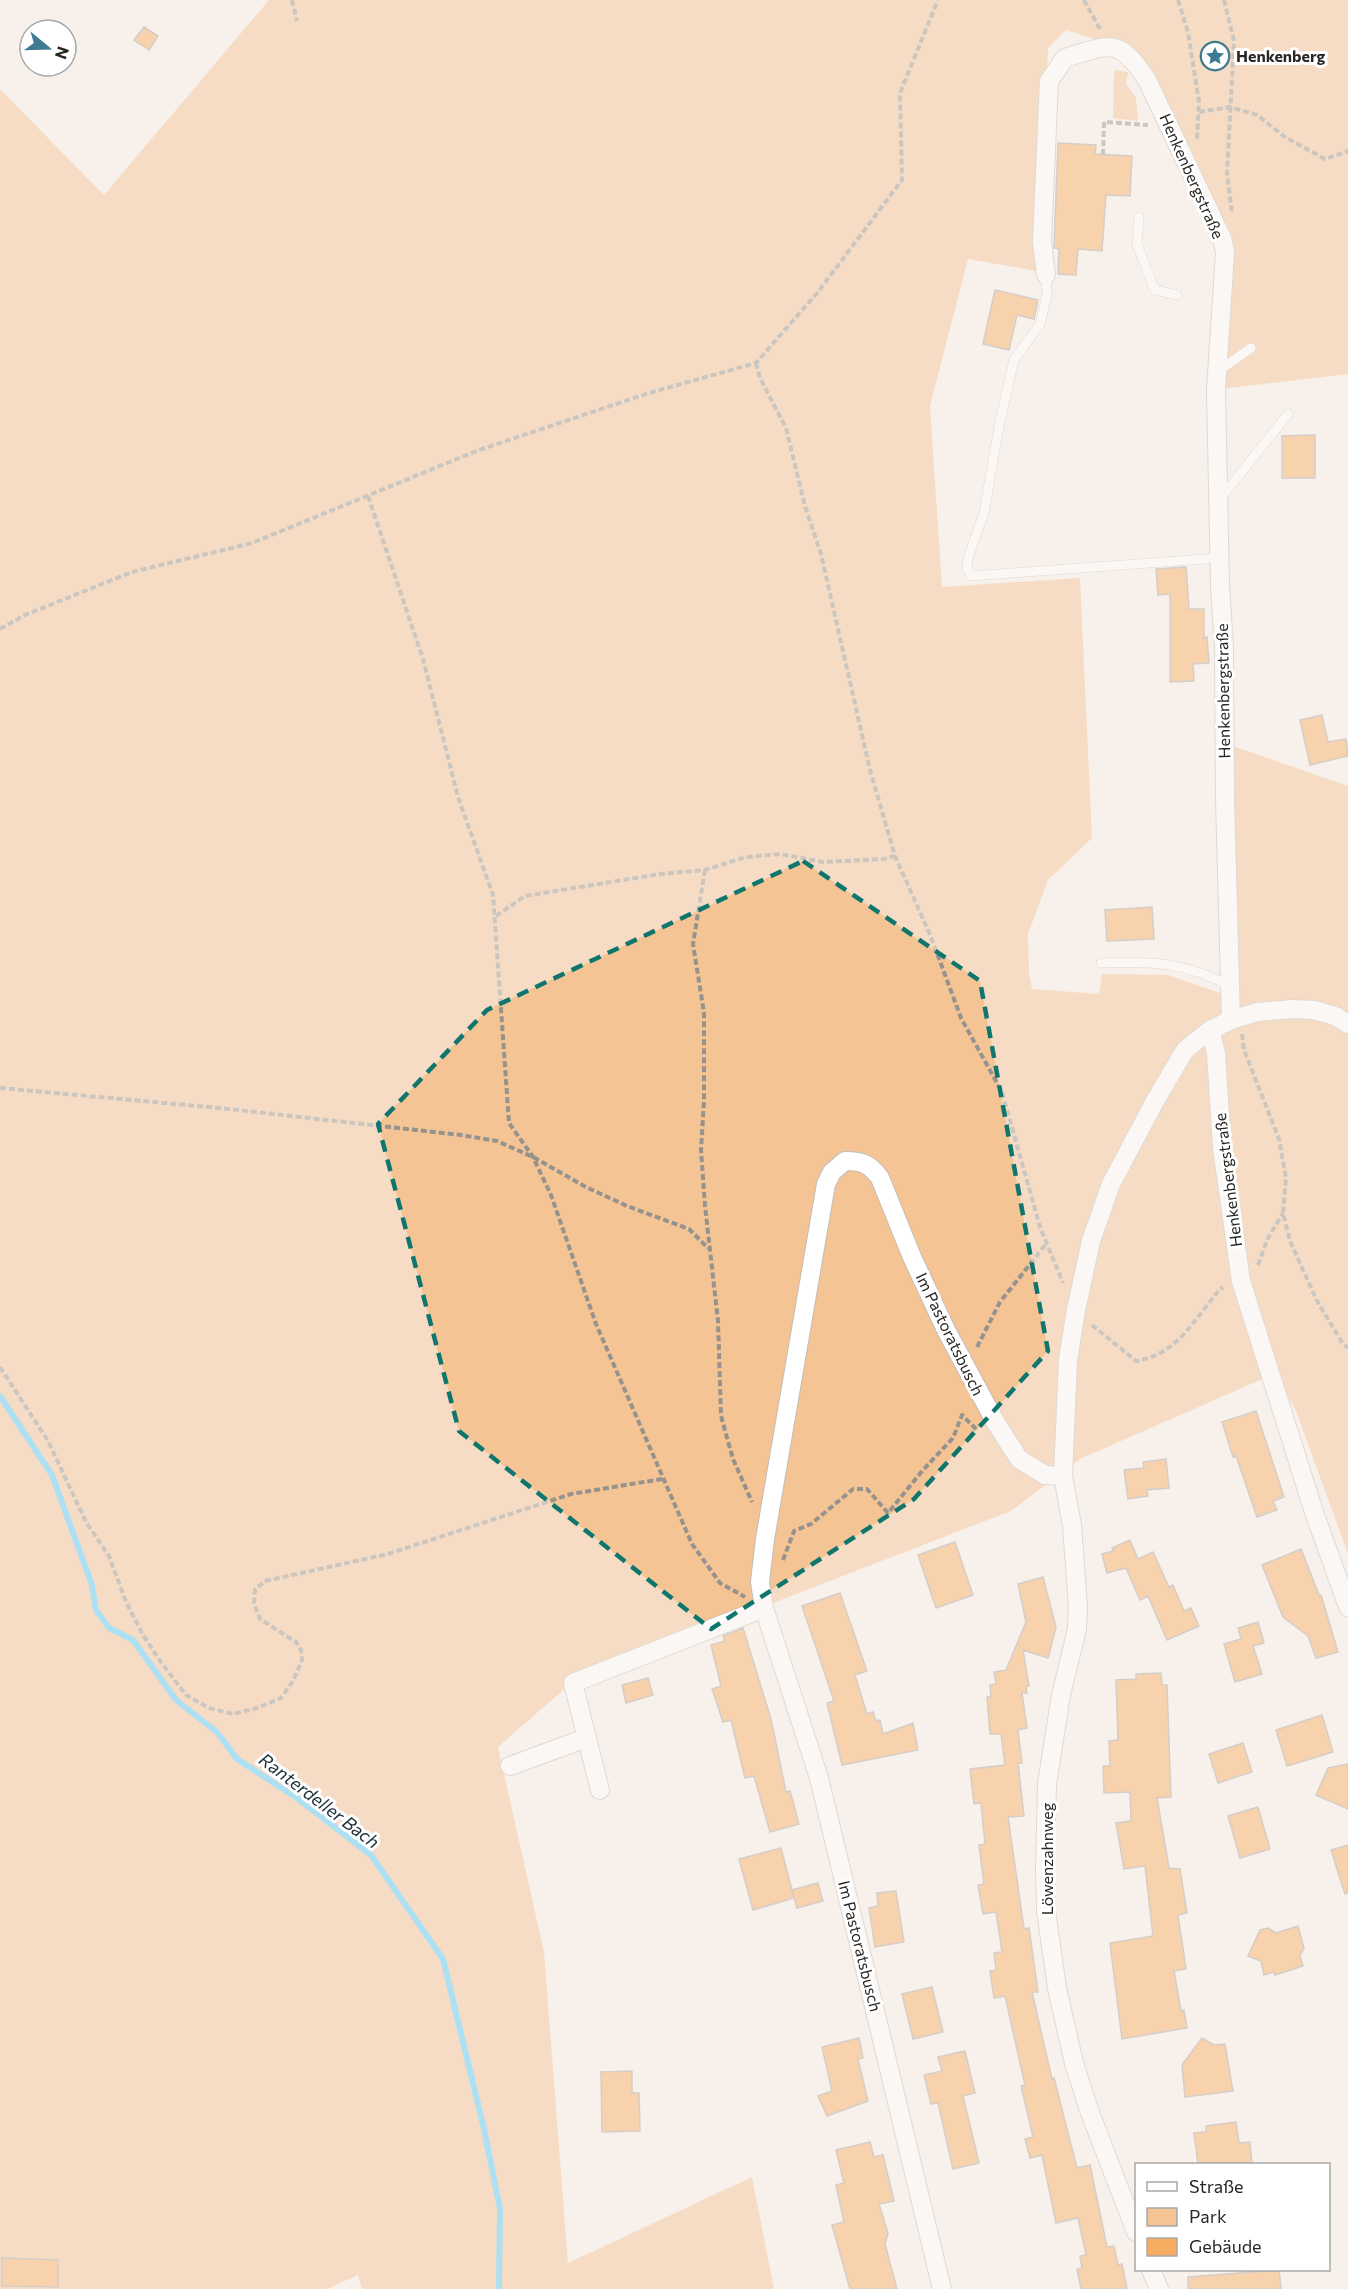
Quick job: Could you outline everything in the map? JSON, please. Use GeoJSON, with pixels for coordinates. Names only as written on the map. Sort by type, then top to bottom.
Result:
{"type":"FeatureCollection","features":[{"type":"Feature","properties":{"kind":"street","name":"Henkenbergstraße"},"geometry":{"type":"LineString","coordinates":[[1108,47],[1121,49],[1133,59],[1147,80],[1222,238],[1225,252],[1216,390],[1224,648],[1225,798],[1232,987],[1236,1019]]}},
{"type":"Feature","properties":{"kind":"street"},"geometry":{"type":"LineString","coordinates":[[1046,275],[1042,241],[1049,81],[1065,58],[1108,47]]}},
{"type":"Feature","properties":{"kind":"street"},"geometry":{"type":"LineString","coordinates":[[1063,1476],[1068,1360],[1091,1241],[1111,1184],[1185,1050],[1210,1030],[1257,1012],[1304,1009],[1335,1016],[1348,1024]]}},
{"type":"Feature","properties":{"kind":"street","name":"Henkenbergstraße"},"geometry":{"type":"LineString","coordinates":[[1210,1030],[1216,1053],[1222,1148],[1241,1281],[1314,1512],[1348,1607]]}},
{"type":"Feature","properties":{"kind":"street","name":"Im Pastoratsbusch"},"geometry":{"type":"LineString","coordinates":[[942,2289],[819,1778],[764,1608],[760,1582],[769,1516],[826,1184],[832,1172],[845,1161],[862,1161],[874,1168],[880,1178],[912,1257],[964,1365],[1019,1459],[1045,1475],[1063,1476]]}},
{"type":"Feature","properties":{"kind":"street","name":"Löwenzahnweg"},"geometry":{"type":"LineString","coordinates":[[1063,1476],[1072,1525],[1078,1607],[1077,1629],[1061,1695],[1047,1784],[1046,1911],[1057,1988],[1074,2063],[1089,2110],[1135,2227]]}},
{"type":"Feature","properties":{"kind":"street"},"geometry":{"type":"LineString","coordinates":[[600,1790],[573,1683],[764,1608]]}},
{"type":"Feature","properties":{"kind":"street"},"geometry":{"type":"LineString","coordinates":[[510,1766],[586,1738]]}},
{"type":"Feature","properties":{"kind":"street"},"geometry":{"type":"LineString","coordinates":[[1151,2271],[1159,2289]]}},
{"type":"Feature","properties":{"kind":"lane"},"geometry":{"type":"LineString","coordinates":[[1139,217],[1137,244],[1155,290],[1177,296]]}},
{"type":"Feature","properties":{"kind":"lane"},"geometry":{"type":"LineString","coordinates":[[1046,275],[1047,295],[1040,324],[1014,360],[999,426],[984,513],[968,558],[967,568],[971,576],[1220,558]]}},
{"type":"Feature","properties":{"kind":"lane"},"geometry":{"type":"LineString","coordinates":[[1217,372],[1251,348]]}},
{"type":"Feature","properties":{"kind":"lane"},"geometry":{"type":"LineString","coordinates":[[1219,500],[1288,414]]}},
{"type":"Feature","properties":{"kind":"lane"},"geometry":{"type":"LineString","coordinates":[[1101,963],[1166,963],[1208,974],[1232,987]]}},
{"type":"Feature","properties":{"kind":"path"},"geometry":{"type":"LineString","coordinates":[[292,0],[297,21]]}},
{"type":"Feature","properties":{"kind":"path"},"geometry":{"type":"LineString","coordinates":[[0,629],[25,615],[132,572],[252,543],[479,450],[649,393],[756,363],[818,292],[902,180],[900,93],[937,1],[943,0]]}},
{"type":"Feature","properties":{"kind":"path"},"geometry":{"type":"LineString","coordinates":[[1084,0],[1108,47]]}},
{"type":"Feature","properties":{"kind":"path"},"geometry":{"type":"LineString","coordinates":[[1178,0],[1188,32],[1199,102],[1197,147]]}},
{"type":"Feature","properties":{"kind":"path"},"geometry":{"type":"LineString","coordinates":[[1222,238],[1233,219],[1227,173],[1234,41],[1224,0]]}},
{"type":"Feature","properties":{"kind":"path"},"geometry":{"type":"LineString","coordinates":[[1198,112],[1230,107],[1257,115],[1285,137],[1325,159],[1348,151]]}},
{"type":"Feature","properties":{"kind":"path"},"geometry":{"type":"LineString","coordinates":[[1103,155],[1104,122]]}},
{"type":"Feature","properties":{"kind":"path"},"geometry":{"type":"LineString","coordinates":[[756,363],[760,378],[786,428],[805,506],[821,555],[870,770],[895,856],[931,937],[961,1018],[1002,1092],[1046,1244],[1056,1271],[1076,1310],[1136,1361],[1151,1359],[1173,1346],[1191,1328],[1221,1288],[1254,1275],[1268,1238],[1283,1213]]}},
{"type":"Feature","properties":{"kind":"path"},"geometry":{"type":"LineString","coordinates":[[368,496],[423,659],[458,797],[493,895],[509,1123],[533,1156],[551,1195],[596,1324],[692,1544],[720,1583],[764,1608]]}},
{"type":"Feature","properties":{"kind":"path"},"geometry":{"type":"LineString","coordinates":[[496,917],[525,896],[660,874],[705,870],[746,857],[780,854],[823,862],[884,859],[895,856]]}},
{"type":"Feature","properties":{"kind":"path"},"geometry":{"type":"LineString","coordinates":[[705,870],[693,944],[704,1014],[705,1047],[700,1150],[708,1248],[718,1321],[721,1416],[732,1459],[752,1503],[769,1516]]}},
{"type":"Feature","properties":{"kind":"path"},"geometry":{"type":"LineString","coordinates":[[1236,1019],[1244,1050],[1279,1139],[1286,1178],[1283,1213],[1290,1241],[1317,1301],[1343,1344],[1348,1348]]}},
{"type":"Feature","properties":{"kind":"path"},"geometry":{"type":"LineString","coordinates":[[0,1088],[220,1108],[497,1141],[533,1156],[586,1187],[627,1206],[689,1229],[708,1248]]}},
{"type":"Feature","properties":{"kind":"path"},"geometry":{"type":"LineString","coordinates":[[964,1365],[974,1354],[1000,1302],[1046,1244]]}},
{"type":"Feature","properties":{"kind":"path"},"geometry":{"type":"LineString","coordinates":[[0,1367],[48,1441],[86,1522],[109,1556],[126,1602],[160,1661],[186,1695],[209,1708],[233,1714],[257,1708],[281,1698],[293,1681],[302,1660],[301,1650],[296,1642],[260,1619],[254,1603],[255,1590],[265,1581],[388,1554],[571,1494],[662,1479]]}},
{"type":"Feature","properties":{"kind":"path"},"geometry":{"type":"LineString","coordinates":[[779,1569],[794,1531],[810,1524],[853,1489],[867,1489],[888,1513],[922,1470],[953,1438],[962,1415],[978,1431]]}},
{"type":"Feature","properties":{"kind":"highlighted area"},"geometry":{"type":"Polygon","coordinates":[[[803,861],[980,981],[1048,1351],[914,1499],[711,1629],[459,1431],[378,1124],[487,1010],[803,861]]]}},
{"type":"Feature","properties":{"kind":"green space"},"geometry":{"type":"Polygon","coordinates":[[[269,0],[1348,0],[1348,374],[1220,389],[1228,276],[1200,195],[1139,53],[1066,30],[1048,48],[1036,271],[968,259],[930,406],[942,587],[1080,578],[1092,838],[1048,880],[1028,934],[1029,973],[1032,989],[1099,994],[1102,974],[1168,975],[1240,1000],[1230,745],[1348,786],[1348,1554],[1296,1411],[1276,1373],[1080,1459],[1011,1511],[576,1679],[498,1747],[544,1952],[568,2263],[752,2177],[774,2289],[362,2289],[358,2275],[327,2289],[0,2289],[0,89],[104,195],[269,0]]]}},
{"type":"Feature","properties":{"kind":"green space"},"geometry":{"type":"Polygon","coordinates":[[[1114,70],[1128,72],[1126,84],[1136,98],[1138,121],[1113,118],[1114,70]]]}},
{"type":"Feature","properties":{"kind":"building"},"geometry":{"type":"Polygon","coordinates":[[[144,27],[158,36],[149,50],[134,40],[144,27]]]}},
{"type":"Feature","properties":{"kind":"building"},"geometry":{"type":"Polygon","coordinates":[[[1058,143],[1096,145],[1095,154],[1132,156],[1130,196],[1106,195],[1102,251],[1078,249],[1076,275],[1058,274],[1059,249],[1054,248],[1058,143]]]}},
{"type":"Feature","properties":{"kind":"building"},"geometry":{"type":"Polygon","coordinates":[[[995,290],[1038,300],[1034,319],[1017,315],[1009,350],[983,344],[995,290]]]}},
{"type":"Feature","properties":{"kind":"building"},"geometry":{"type":"Polygon","coordinates":[[[1315,435],[1315,478],[1282,478],[1282,436],[1315,435]]]}},
{"type":"Feature","properties":{"kind":"building"},"geometry":{"type":"Polygon","coordinates":[[[1186,567],[1189,609],[1204,609],[1204,638],[1207,637],[1209,663],[1193,664],[1194,681],[1170,682],[1170,594],[1158,595],[1156,569],[1186,567]]]}},
{"type":"Feature","properties":{"kind":"building"},"geometry":{"type":"Polygon","coordinates":[[[1322,715],[1328,742],[1346,739],[1348,756],[1310,765],[1300,720],[1322,715]]]}},
{"type":"Feature","properties":{"kind":"building"},"geometry":{"type":"Polygon","coordinates":[[[1152,907],[1154,939],[1107,941],[1105,910],[1152,907]]]}},
{"type":"Feature","properties":{"kind":"building"},"geometry":{"type":"Polygon","coordinates":[[[1256,1411],[1284,1497],[1273,1501],[1277,1510],[1257,1517],[1222,1422],[1256,1411]]]}},
{"type":"Feature","properties":{"kind":"building"},"geometry":{"type":"Polygon","coordinates":[[[1166,1459],[1169,1488],[1147,1490],[1148,1496],[1128,1499],[1124,1470],[1144,1468],[1143,1462],[1166,1459]]]}},
{"type":"Feature","properties":{"kind":"building"},"geometry":{"type":"Polygon","coordinates":[[[1130,1540],[1138,1559],[1153,1552],[1169,1587],[1173,1585],[1184,1611],[1191,1608],[1199,1626],[1167,1640],[1148,1596],[1140,1600],[1126,1568],[1107,1573],[1102,1554],[1113,1551],[1112,1548],[1130,1540]]]}},
{"type":"Feature","properties":{"kind":"building"},"geometry":{"type":"Polygon","coordinates":[[[955,1542],[973,1595],[936,1608],[918,1555],[955,1542]]]}},
{"type":"Feature","properties":{"kind":"building"},"geometry":{"type":"Polygon","coordinates":[[[1301,1549],[1319,1595],[1321,1595],[1338,1652],[1316,1658],[1308,1636],[1283,1617],[1262,1565],[1301,1549]]]}},
{"type":"Feature","properties":{"kind":"building"},"geometry":{"type":"Polygon","coordinates":[[[1043,1577],[1056,1627],[1048,1658],[1023,1650],[1029,1686],[1026,1687],[1027,1693],[1022,1693],[1027,1728],[1018,1730],[1022,1763],[1018,1763],[1024,1816],[1008,1817],[1024,1929],[1029,1928],[1038,1992],[1032,1992],[1052,2079],[1054,2078],[1077,2168],[1090,2165],[1107,2247],[1114,2246],[1118,2265],[1122,2264],[1127,2289],[1081,2289],[1077,2269],[1082,2268],[1080,2256],[1086,2255],[1078,2218],[1056,2223],[1042,2155],[1030,2158],[1025,2139],[1033,2137],[1021,2086],[1025,2085],[1005,1996],[994,1998],[990,1971],[996,1970],[994,1953],[1002,1952],[996,1912],[983,1914],[978,1885],[984,1884],[979,1845],[985,1844],[981,1803],[974,1804],[970,1769],[1005,1765],[1001,1734],[990,1734],[987,1697],[991,1697],[990,1685],[996,1684],[994,1672],[1006,1670],[1026,1622],[1018,1584],[1043,1577]]]}},
{"type":"Feature","properties":{"kind":"building"},"geometry":{"type":"Polygon","coordinates":[[[840,1593],[867,1671],[855,1675],[867,1714],[873,1712],[876,1721],[880,1720],[883,1734],[913,1723],[918,1750],[842,1765],[827,1703],[834,1701],[802,1606],[840,1593]]]}},
{"type":"Feature","properties":{"kind":"building"},"geometry":{"type":"Polygon","coordinates":[[[1258,1622],[1264,1643],[1253,1646],[1262,1674],[1235,1682],[1224,1644],[1241,1639],[1238,1628],[1258,1622]]]}},
{"type":"Feature","properties":{"kind":"building"},"geometry":{"type":"Polygon","coordinates":[[[743,1628],[771,1719],[786,1792],[790,1791],[799,1824],[770,1832],[754,1776],[745,1778],[731,1720],[723,1722],[712,1689],[721,1686],[711,1645],[725,1641],[723,1636],[743,1628]]]}},
{"type":"Feature","properties":{"kind":"building"},"geometry":{"type":"Polygon","coordinates":[[[1161,1673],[1162,1685],[1167,1685],[1171,1797],[1157,1798],[1169,1868],[1180,1869],[1187,1913],[1178,1915],[1186,1969],[1174,1971],[1181,2011],[1184,2010],[1187,2028],[1122,2039],[1110,1943],[1153,1936],[1145,1866],[1124,1869],[1116,1823],[1131,1821],[1130,1792],[1104,1793],[1103,1766],[1110,1766],[1109,1741],[1118,1740],[1116,1680],[1136,1679],[1136,1674],[1161,1673]]]}},
{"type":"Feature","properties":{"kind":"building"},"geometry":{"type":"Polygon","coordinates":[[[648,1678],[653,1695],[626,1703],[622,1685],[648,1678]]]}},
{"type":"Feature","properties":{"kind":"building"},"geometry":{"type":"Polygon","coordinates":[[[1322,1715],[1333,1752],[1287,1766],[1276,1730],[1322,1715]]]}},
{"type":"Feature","properties":{"kind":"building"},"geometry":{"type":"Polygon","coordinates":[[[1243,1743],[1252,1772],[1218,1783],[1209,1754],[1243,1743]]]}},
{"type":"Feature","properties":{"kind":"building"},"geometry":{"type":"Polygon","coordinates":[[[1348,1764],[1348,1809],[1316,1795],[1328,1768],[1348,1764]]]}},
{"type":"Feature","properties":{"kind":"building"},"geometry":{"type":"Polygon","coordinates":[[[1258,1807],[1270,1849],[1240,1858],[1228,1816],[1258,1807]]]}},
{"type":"Feature","properties":{"kind":"building"},"geometry":{"type":"Polygon","coordinates":[[[1348,1845],[1348,1893],[1345,1894],[1331,1850],[1348,1845]]]}},
{"type":"Feature","properties":{"kind":"building"},"geometry":{"type":"Polygon","coordinates":[[[781,1848],[794,1898],[753,1910],[739,1859],[781,1848]]]}},
{"type":"Feature","properties":{"kind":"building"},"geometry":{"type":"Polygon","coordinates":[[[818,1883],[823,1901],[797,1908],[792,1890],[818,1883]]]}},
{"type":"Feature","properties":{"kind":"building"},"geometry":{"type":"Polygon","coordinates":[[[896,1891],[904,1942],[875,1947],[869,1908],[878,1906],[877,1893],[896,1891]]]}},
{"type":"Feature","properties":{"kind":"building"},"geometry":{"type":"Polygon","coordinates":[[[1298,1926],[1304,1948],[1300,1956],[1303,1966],[1275,1975],[1274,1972],[1264,1975],[1261,1961],[1248,1956],[1260,1930],[1268,1928],[1276,1933],[1298,1926]]]}},
{"type":"Feature","properties":{"kind":"building"},"geometry":{"type":"Polygon","coordinates":[[[932,1987],[943,2032],[913,2039],[902,1994],[932,1987]]]}},
{"type":"Feature","properties":{"kind":"building"},"geometry":{"type":"Polygon","coordinates":[[[859,2038],[863,2058],[858,2059],[868,2101],[827,2116],[818,2096],[832,2091],[822,2047],[859,2038]]]}},
{"type":"Feature","properties":{"kind":"building"},"geometry":{"type":"Polygon","coordinates":[[[1202,2038],[1214,2045],[1225,2044],[1233,2091],[1185,2097],[1182,2065],[1202,2038]]]}},
{"type":"Feature","properties":{"kind":"building"},"geometry":{"type":"Polygon","coordinates":[[[965,2051],[975,2093],[963,2096],[979,2163],[953,2169],[938,2103],[931,2104],[924,2075],[942,2071],[938,2057],[965,2051]]]}},
{"type":"Feature","properties":{"kind":"building"},"geometry":{"type":"Polygon","coordinates":[[[632,2071],[632,2093],[639,2093],[640,2131],[602,2132],[601,2072],[632,2071]]]}},
{"type":"Feature","properties":{"kind":"building"},"geometry":{"type":"Polygon","coordinates":[[[1236,2122],[1239,2143],[1250,2142],[1252,2163],[1198,2163],[1194,2133],[1206,2132],[1206,2126],[1236,2122]]]}},
{"type":"Feature","properties":{"kind":"building"},"geometry":{"type":"Polygon","coordinates":[[[870,2142],[874,2157],[883,2155],[894,2201],[879,2204],[888,2233],[885,2244],[897,2289],[850,2289],[832,2225],[844,2222],[836,2185],[844,2183],[836,2150],[870,2142]]]}},
{"type":"Feature","properties":{"kind":"building"},"geometry":{"type":"Polygon","coordinates":[[[2,2258],[58,2260],[58,2287],[2,2286],[2,2258]]]}},
{"type":"Feature","properties":{"kind":"building"},"geometry":{"type":"Polygon","coordinates":[[[1279,2271],[1281,2289],[1188,2289],[1188,2277],[1279,2271]]]}},
{"type":"Feature","properties":{"kind":"waterway","name":"Ranterdeller Bach"},"geometry":{"type":"LineString","coordinates":[[0,1396],[52,1475],[92,1585],[96,1610],[109,1628],[133,1640],[176,1700],[217,1732],[237,1759],[297,1798],[371,1855],[443,1959],[484,2129],[500,2209],[499,2289]]}},
{"type":"Feature","properties":{"kind":"place","name":"Henkenberg"},"geometry":{"type":"Point","coordinates":[1215,56]}}]}
